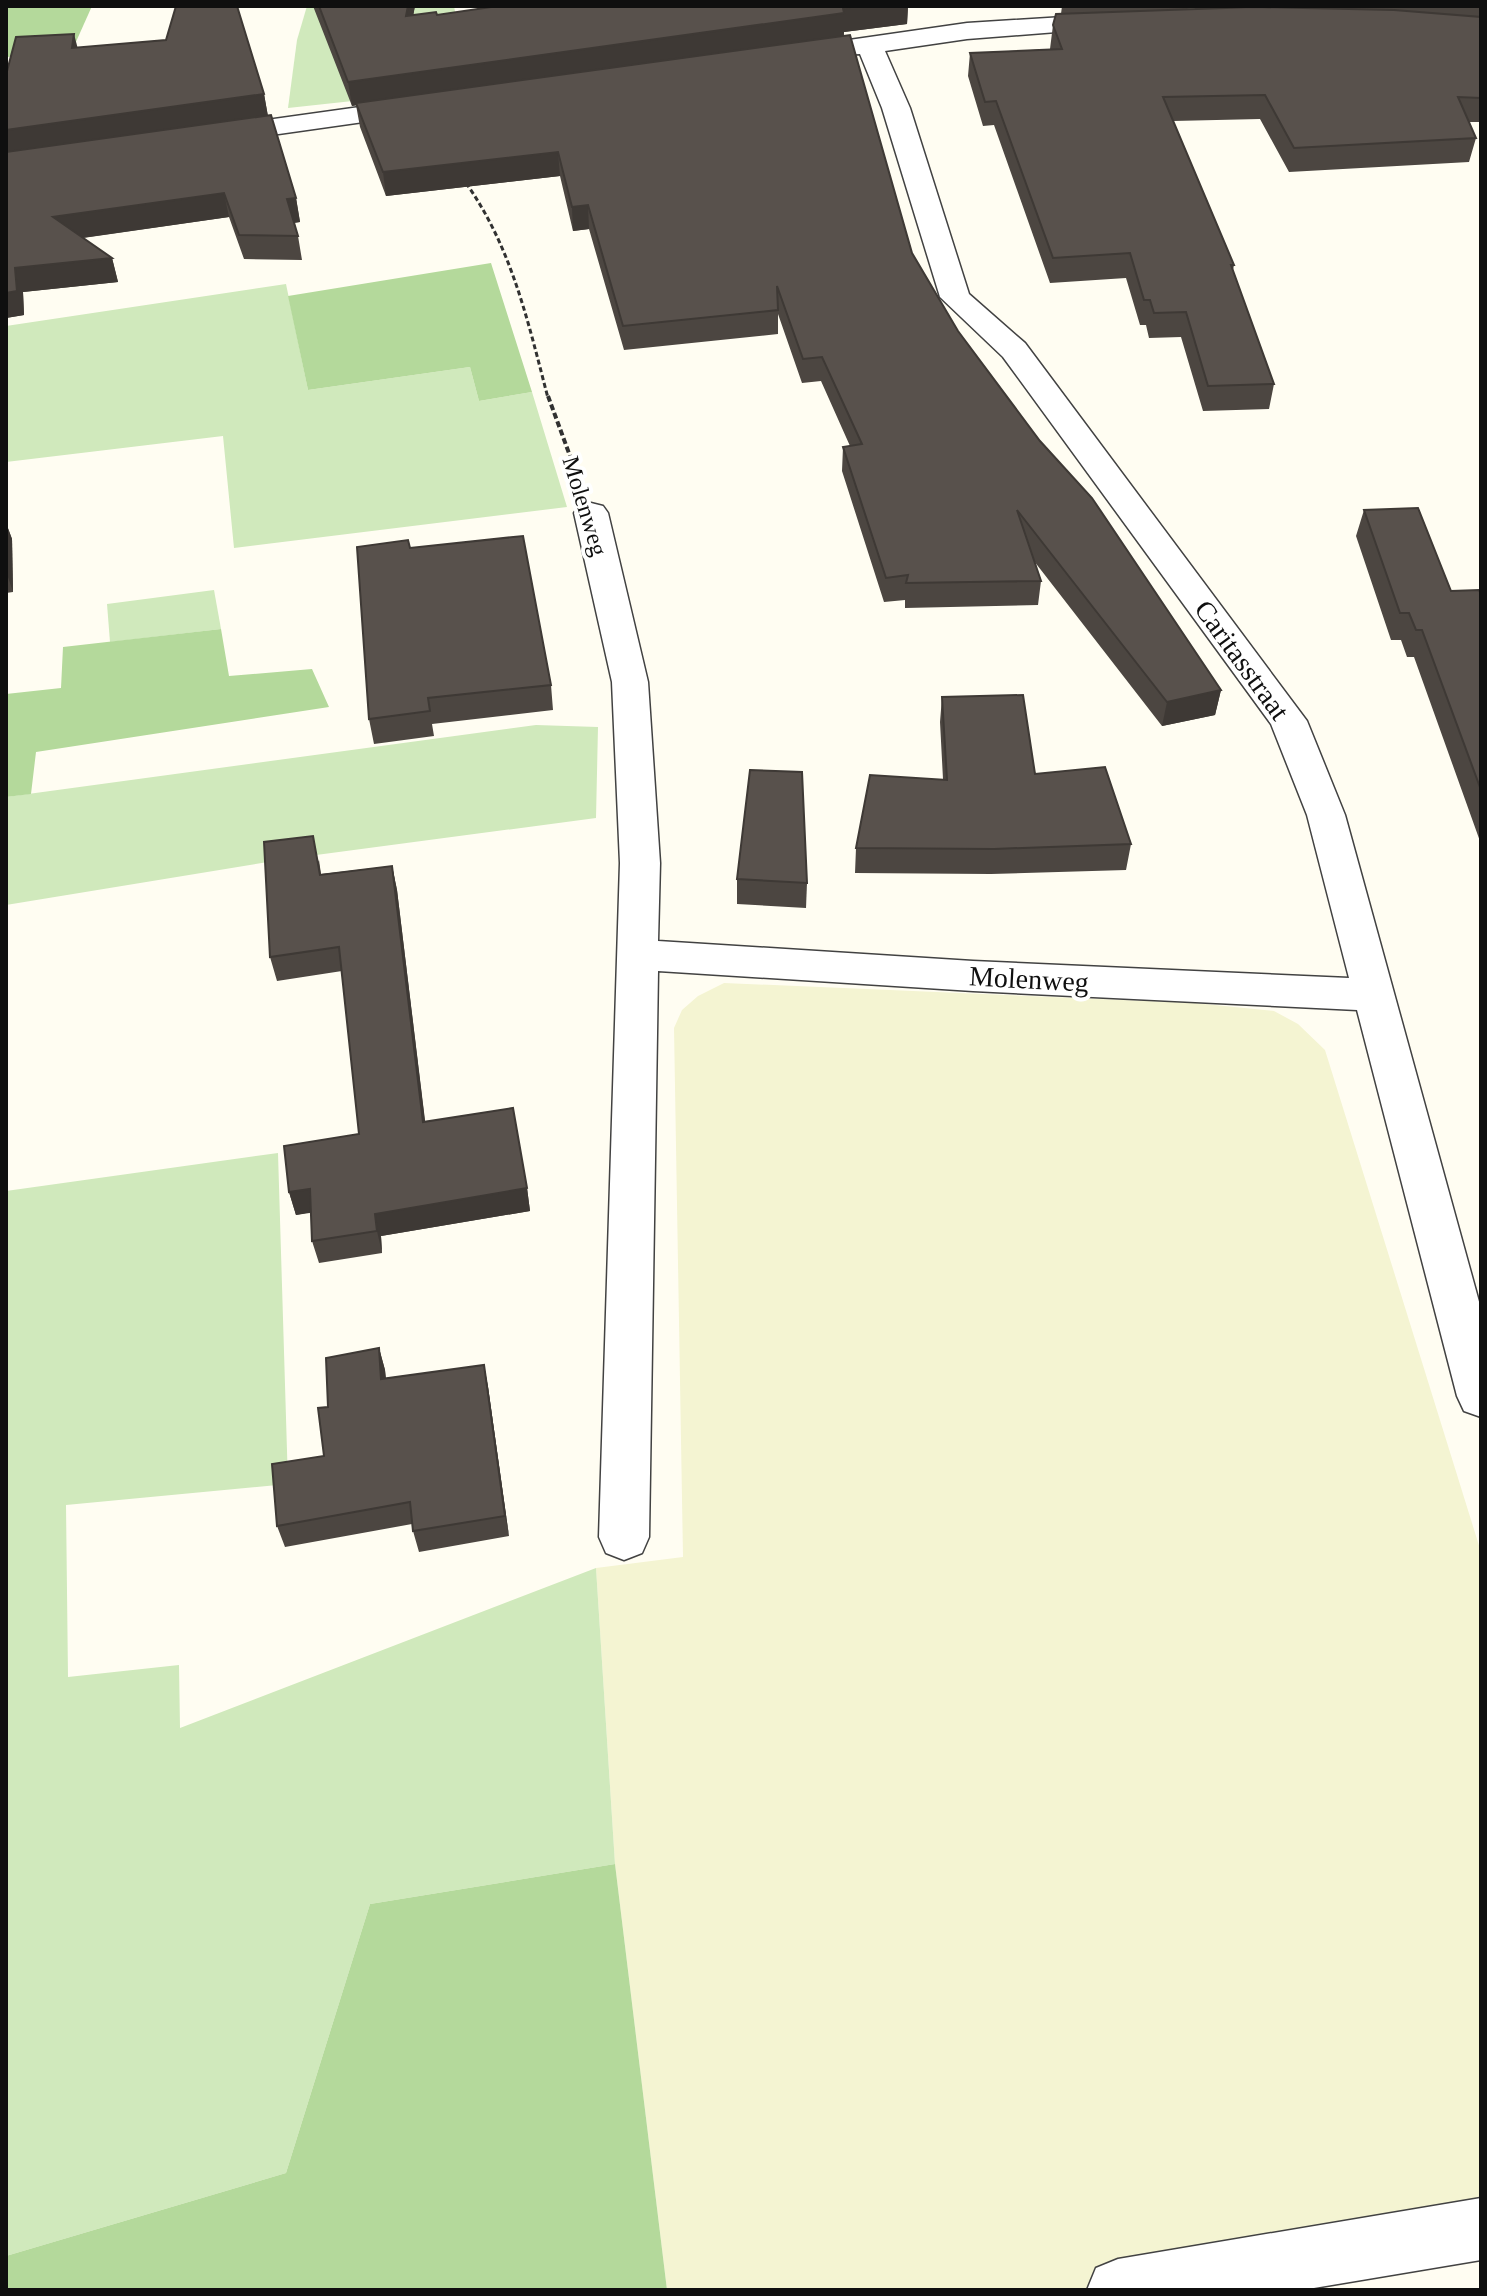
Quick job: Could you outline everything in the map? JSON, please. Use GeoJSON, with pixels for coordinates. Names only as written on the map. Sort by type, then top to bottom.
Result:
{"type":"FeatureCollection","features":[{"type":"Feature","properties":{"kind":"street"},"geometry":{"type":"LineString","coordinates":[[967,31],[976,6]]}},
{"type":"Feature","properties":{"kind":"street"},"geometry":{"type":"LineString","coordinates":[[822,51],[967,31],[1141,21]]}},
{"type":"Feature","properties":{"kind":"street","name":"Caritasstraat"},"geometry":{"type":"LineString","coordinates":[[869,45],[896,108],[955,297],[1014,350],[1028,367],[1288,721],[1326,815],[1481,1396]]}},
{"type":"Feature","properties":{"kind":"street"},"geometry":{"type":"LineString","coordinates":[[190,139],[451,103]]}},
{"type":"Feature","properties":{"kind":"street","name":"Molenweg"},"geometry":{"type":"LineString","coordinates":[[591,513],[630,682],[640,863],[624,1537]]}},
{"type":"Feature","properties":{"kind":"street","name":"Molenweg"},"geometry":{"type":"LineString","coordinates":[[638,955],[973,976],[1372,995]]}},
{"type":"Feature","properties":{"kind":"street"},"geometry":{"type":"LineString","coordinates":[[1118,2290],[1481,2229]]}},
{"type":"Feature","properties":{"kind":"path","name":"Molenweg"},"geometry":{"type":"LineString","coordinates":[[458,174],[475,195],[512,267],[551,405],[591,513]]}},
{"type":"Feature","properties":{"kind":"green space"},"geometry":{"type":"Polygon","coordinates":[[[6,6],[92,6],[71,53],[6,57],[6,6]]]}},
{"type":"Feature","properties":{"kind":"green space"},"geometry":{"type":"Polygon","coordinates":[[[307,6],[454,6],[457,22],[371,99],[288,108],[297,40],[307,6]]]}},
{"type":"Feature","properties":{"kind":"green space"},"geometry":{"type":"Polygon","coordinates":[[[491,263],[532,392],[479,401],[470,367],[308,390],[288,296],[491,263]]]}},
{"type":"Feature","properties":{"kind":"green space"},"geometry":{"type":"Polygon","coordinates":[[[286,284],[308,390],[470,367],[479,401],[532,392],[567,507],[234,548],[223,436],[6,462],[6,326],[286,284]]]}},
{"type":"Feature","properties":{"kind":"green space"},"geometry":{"type":"Polygon","coordinates":[[[214,590],[221,629],[110,642],[107,604],[214,590]]]}},
{"type":"Feature","properties":{"kind":"green space"},"geometry":{"type":"Polygon","coordinates":[[[221,629],[229,676],[312,669],[329,707],[36,752],[31,794],[6,797],[6,694],[61,688],[63,647],[221,629]]]}},
{"type":"Feature","properties":{"kind":"green space"},"geometry":{"type":"Polygon","coordinates":[[[536,725],[598,727],[596,818],[286,859],[6,905],[6,797],[536,725]]]}},
{"type":"Feature","properties":{"kind":"green space"},"geometry":{"type":"Polygon","coordinates":[[[724,983],[1194,1003],[1274,1011],[1298,1024],[1325,1050],[1481,1552],[1481,2215],[1134,2290],[667,2290],[615,1864],[596,1568],[683,1557],[674,1028],[682,1010],[698,996],[724,983]]]}},
{"type":"Feature","properties":{"kind":"green space"},"geometry":{"type":"Polygon","coordinates":[[[278,1153],[288,1484],[66,1505],[68,1677],[179,1665],[180,1728],[596,1568],[615,1864],[370,1904],[286,2173],[6,2256],[6,1191],[278,1153]]]}},
{"type":"Feature","properties":{"kind":"green space"},"geometry":{"type":"Polygon","coordinates":[[[615,1864],[667,2290],[6,2290],[6,2256],[286,2173],[370,1904],[615,1864]]]}},
{"type":"Feature","properties":{"kind":"building"},"geometry":{"type":"Polygon","coordinates":[[[176,6],[237,6],[264,94],[6,130],[6,75],[16,37],[74,34],[72,48],[166,40],[176,6]]]}},
{"type":"Feature","properties":{"kind":"building"},"geometry":{"type":"Polygon","coordinates":[[[319,6],[408,6],[406,16],[498,6],[860,6],[843,8],[844,13],[348,82],[319,6]]]}},
{"type":"Feature","properties":{"kind":"building"},"geometry":{"type":"Polygon","coordinates":[[[1253,7],[1394,10],[1481,17],[1481,98],[1458,97],[1476,138],[1294,148],[1265,95],[1163,97],[1234,265],[1231,265],[1274,384],[1208,386],[1186,312],[1154,313],[1150,300],[1144,300],[1130,253],[1053,258],[996,101],[985,102],[970,53],[1062,49],[1053,25],[1056,14],[1253,7]]]}},
{"type":"Feature","properties":{"kind":"building"},"geometry":{"type":"Polygon","coordinates":[[[850,35],[912,253],[958,331],[1040,441],[1092,498],[1221,690],[1167,702],[1017,510],[1041,581],[906,583],[908,575],[886,578],[843,447],[862,444],[822,357],[803,359],[777,286],[778,310],[623,326],[588,205],[572,207],[558,152],[383,172],[356,103],[850,35]]]}},
{"type":"Feature","properties":{"kind":"building"},"geometry":{"type":"Polygon","coordinates":[[[271,115],[296,198],[287,199],[298,236],[239,235],[224,193],[53,217],[112,258],[15,268],[17,291],[6,293],[6,152],[271,115]]]}},
{"type":"Feature","properties":{"kind":"building"},"geometry":{"type":"Polygon","coordinates":[[[1418,508],[1451,591],[1479,590],[1481,594],[1481,790],[1422,630],[1416,630],[1409,613],[1400,613],[1364,510],[1418,508]]]}},
{"type":"Feature","properties":{"kind":"building"},"geometry":{"type":"Polygon","coordinates":[[[523,536],[551,685],[428,698],[430,711],[369,719],[357,547],[408,540],[410,548],[523,536]]]}},
{"type":"Feature","properties":{"kind":"building"},"geometry":{"type":"Polygon","coordinates":[[[1023,695],[1035,774],[1105,767],[1131,844],[994,849],[856,848],[870,775],[947,780],[942,697],[1023,695]]]}},
{"type":"Feature","properties":{"kind":"building"},"geometry":{"type":"Polygon","coordinates":[[[750,770],[802,772],[807,883],[737,879],[750,770]]]}},
{"type":"Feature","properties":{"kind":"building"},"geometry":{"type":"Polygon","coordinates":[[[313,836],[320,875],[392,866],[423,1122],[513,1108],[527,1188],[375,1214],[377,1231],[312,1241],[310,1189],[289,1192],[284,1146],[359,1134],[339,947],[270,957],[264,842],[313,836]]]}},
{"type":"Feature","properties":{"kind":"building"},"geometry":{"type":"Polygon","coordinates":[[[379,1348],[381,1379],[484,1365],[505,1516],[413,1531],[410,1502],[277,1526],[272,1464],[324,1456],[318,1408],[328,1407],[326,1358],[379,1348]]]}}]}
